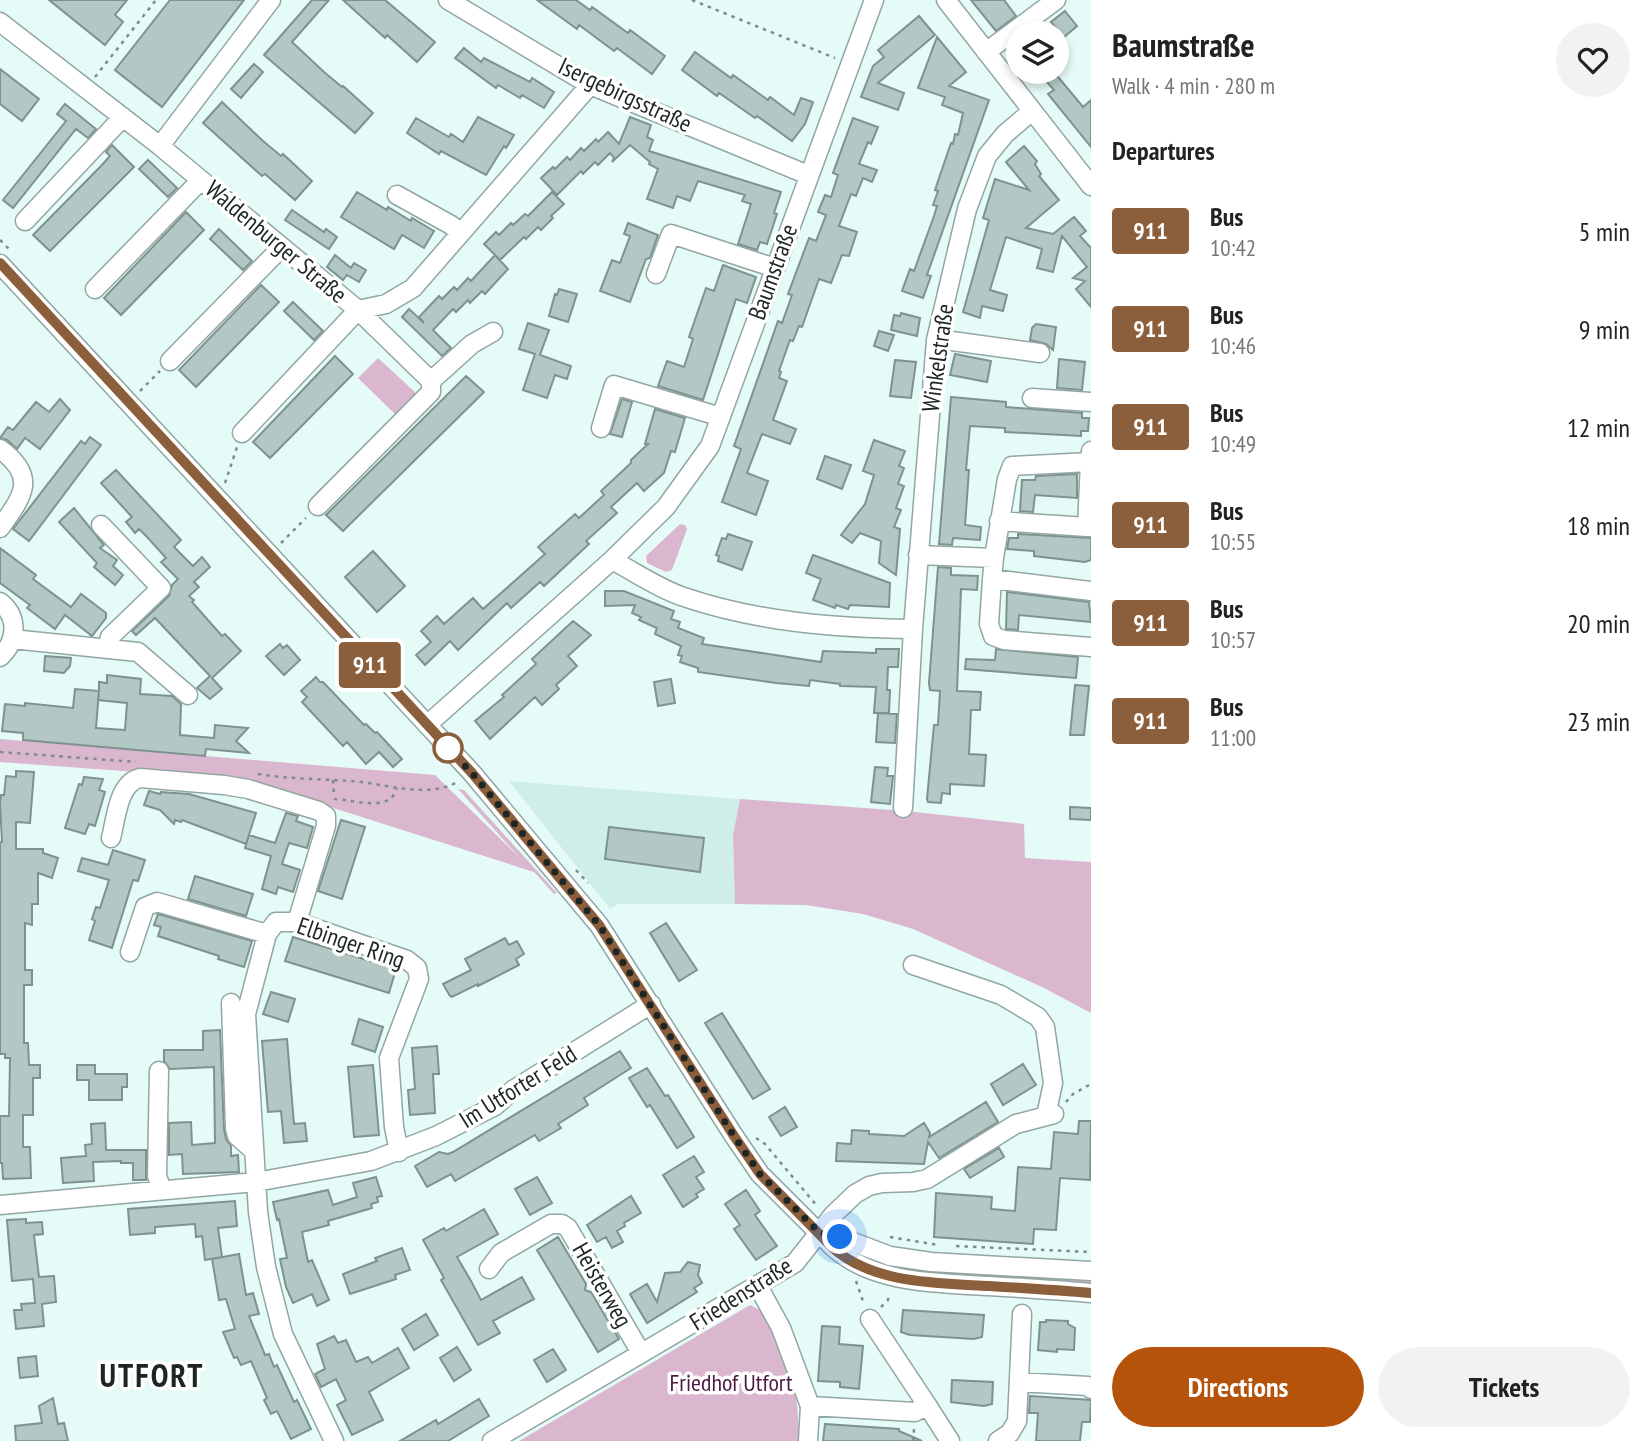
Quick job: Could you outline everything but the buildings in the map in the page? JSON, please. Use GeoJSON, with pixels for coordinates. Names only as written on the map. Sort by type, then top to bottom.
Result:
{"type":"FeatureCollection","features":[{"type":"Feature","properties":{"kind":"street"},"geometry":{"type":"LineString","coordinates":[[160,146],[271,0]]}},
{"type":"Feature","properties":{"kind":"street","name":"Isergebirgsstraße"},"geometry":{"type":"LineString","coordinates":[[448,0],[590,85],[808,175]]}},
{"type":"Feature","properties":{"kind":"street","name":"Baumstraße"},"geometry":{"type":"LineString","coordinates":[[427,725],[612,560],[666,507],[710,446],[874,0]]}},
{"type":"Feature","properties":{"kind":"street"},"geometry":{"type":"LineString","coordinates":[[946,0],[1091,186]]}},
{"type":"Feature","properties":{"kind":"street"},"geometry":{"type":"LineString","coordinates":[[986,52],[1056,0]]}},
{"type":"Feature","properties":{"kind":"street","name":"Waldenburger Straße"},"geometry":{"type":"LineString","coordinates":[[0,22],[160,146],[358,310],[386,304],[413,288],[590,85]]}},
{"type":"Feature","properties":{"kind":"street","name":"Winkelstraße"},"geometry":{"type":"LineString","coordinates":[[903,808],[912,629],[937,339],[967,209],[987,156],[1006,134],[1032,111]]}},
{"type":"Feature","properties":{"kind":"street"},"geometry":{"type":"LineString","coordinates":[[25,221],[123,117]]}},
{"type":"Feature","properties":{"kind":"street"},"geometry":{"type":"LineString","coordinates":[[95,289],[201,180]]}},
{"type":"Feature","properties":{"kind":"street"},"geometry":{"type":"LineString","coordinates":[[397,195],[452,225],[461,233]]}},
{"type":"Feature","properties":{"kind":"street"},"geometry":{"type":"LineString","coordinates":[[656,274],[671,233],[775,268]]}},
{"type":"Feature","properties":{"kind":"street"},"geometry":{"type":"LineString","coordinates":[[170,361],[282,247]]}},
{"type":"Feature","properties":{"kind":"street"},"geometry":{"type":"LineString","coordinates":[[0,264],[472,773],[599,925],[760,1174],[843,1257],[883,1274],[945,1283],[1091,1293]]}},
{"type":"Feature","properties":{"kind":"street"},"geometry":{"type":"LineString","coordinates":[[242,433],[358,310],[431,381],[431,392],[318,506]]}},
{"type":"Feature","properties":{"kind":"street"},"geometry":{"type":"LineString","coordinates":[[431,381],[472,345],[493,332]]}},
{"type":"Feature","properties":{"kind":"street"},"geometry":{"type":"LineString","coordinates":[[937,339],[1040,353]]}},
{"type":"Feature","properties":{"kind":"street"},"geometry":{"type":"LineString","coordinates":[[601,428],[614,386],[721,417]]}},
{"type":"Feature","properties":{"kind":"street"},"geometry":{"type":"LineString","coordinates":[[1032,398],[1091,402]]}},
{"type":"Feature","properties":{"kind":"street"},"geometry":{"type":"LineString","coordinates":[[0,449],[19,465],[24,481],[23,494],[0,528]]}},
{"type":"Feature","properties":{"kind":"street"},"geometry":{"type":"LineString","coordinates":[[999,522],[1089,527],[1091,451]]}},
{"type":"Feature","properties":{"kind":"street"},"geometry":{"type":"LineString","coordinates":[[1090,461],[1012,466],[999,522],[989,624],[993,636],[1004,640],[1091,647]]}},
{"type":"Feature","properties":{"kind":"street"},"geometry":{"type":"LineString","coordinates":[[101,525],[161,589],[110,637],[107,649]]}},
{"type":"Feature","properties":{"kind":"street"},"geometry":{"type":"LineString","coordinates":[[918,555],[994,558]]}},
{"type":"Feature","properties":{"kind":"street"},"geometry":{"type":"LineString","coordinates":[[612,560],[682,597],[756,615],[840,628],[912,629]]}},
{"type":"Feature","properties":{"kind":"street"},"geometry":{"type":"LineString","coordinates":[[992,579],[1091,591]]}},
{"type":"Feature","properties":{"kind":"street"},"geometry":{"type":"LineString","coordinates":[[0,601],[11,614],[14,627],[8,648],[0,657]]}},
{"type":"Feature","properties":{"kind":"street"},"geometry":{"type":"LineString","coordinates":[[12,639],[138,652],[188,695]]}},
{"type":"Feature","properties":{"kind":"street"},"geometry":{"type":"LineString","coordinates":[[111,838],[125,786],[132,779],[248,789],[319,811],[326,816],[326,826],[297,922]]}},
{"type":"Feature","properties":{"kind":"street"},"geometry":{"type":"LineString","coordinates":[[130,952],[145,907],[157,902],[267,934]]}},
{"type":"Feature","properties":{"kind":"street","name":"Elbinger Ring"},"geometry":{"type":"LineString","coordinates":[[256,1182],[246,1014],[267,934],[276,922],[297,922],[407,960],[417,968],[419,979],[389,1058],[394,1127],[399,1152]]}},
{"type":"Feature","properties":{"kind":"street"},"geometry":{"type":"LineString","coordinates":[[913,965],[1001,995],[1038,1017],[1045,1027],[1053,1083],[1050,1115]]}},
{"type":"Feature","properties":{"kind":"street"},"geometry":{"type":"LineString","coordinates":[[231,1003],[234,1128],[237,1136],[254,1151]]}},
{"type":"Feature","properties":{"kind":"street","name":"Im Utforter Feld"},"geometry":{"type":"LineString","coordinates":[[0,1205],[256,1182],[371,1161],[436,1136],[495,1106],[513,1090],[651,1004]]}},
{"type":"Feature","properties":{"kind":"street"},"geometry":{"type":"LineString","coordinates":[[159,1071],[157,1176],[162,1190]]}},
{"type":"Feature","properties":{"kind":"street","name":"Friedenstraße"},"geometry":{"type":"LineString","coordinates":[[492,1441],[795,1263],[845,1202],[869,1186],[927,1179],[1016,1124],[1050,1115]]}},
{"type":"Feature","properties":{"kind":"street"},"geometry":{"type":"LineString","coordinates":[[256,1182],[266,1267],[283,1334],[334,1441]]}},
{"type":"Feature","properties":{"kind":"street","name":"Heisterweg"},"geometry":{"type":"LineString","coordinates":[[489,1269],[501,1252],[551,1224],[562,1224],[568,1228],[641,1353]]}},
{"type":"Feature","properties":{"kind":"street"},"geometry":{"type":"LineString","coordinates":[[820,1233],[840,1237],[890,1256],[931,1262],[1091,1271]]}},
{"type":"Feature","properties":{"kind":"street"},"geometry":{"type":"LineString","coordinates":[[758,1286],[781,1328],[810,1406],[808,1441]]}},
{"type":"Feature","properties":{"kind":"street"},"geometry":{"type":"LineString","coordinates":[[998,1441],[1010,1433],[1017,1421],[1022,1314]]}},
{"type":"Feature","properties":{"kind":"street"},"geometry":{"type":"LineString","coordinates":[[870,1318],[950,1441]]}},
{"type":"Feature","properties":{"kind":"street"},"geometry":{"type":"LineString","coordinates":[[1019,1382],[1088,1386],[1091,1389]]}},
{"type":"Feature","properties":{"kind":"street"},"geometry":{"type":"LineString","coordinates":[[810,1406],[915,1412],[927,1405]]}},
{"type":"Feature","properties":{"kind":"path"},"geometry":{"type":"LineString","coordinates":[[86,88],[156,0]]}},
{"type":"Feature","properties":{"kind":"path"},"geometry":{"type":"LineString","coordinates":[[692,0],[836,58]]}},
{"type":"Feature","properties":{"kind":"path"},"geometry":{"type":"LineString","coordinates":[[139,392],[170,361]]}},
{"type":"Feature","properties":{"kind":"path"},"geometry":{"type":"LineString","coordinates":[[224,485],[242,433]]}},
{"type":"Feature","properties":{"kind":"path"},"geometry":{"type":"LineString","coordinates":[[279,545],[318,506]]}},
{"type":"Feature","properties":{"kind":"path"},"geometry":{"type":"LineString","coordinates":[[334,799],[384,802],[391,799],[397,787]]}},
{"type":"Feature","properties":{"kind":"path"},"geometry":{"type":"LineString","coordinates":[[1050,1115],[1073,1094],[1091,1084]]}},
{"type":"Feature","properties":{"kind":"path"},"geometry":{"type":"LineString","coordinates":[[856,1281],[870,1318]]}},
{"type":"Feature","properties":{"kind":"shaded area"},"geometry":{"type":"Polygon","coordinates":[[[509,781],[740,799],[733,835],[735,904],[618,904],[610,909],[509,781]]]}},
{"type":"Feature","properties":{"kind":"green space"},"geometry":{"type":"Polygon","coordinates":[[[378,358],[415,392],[415,400],[399,418],[358,378],[378,358]]]}},
{"type":"Feature","properties":{"kind":"green space"},"geometry":{"type":"Polygon","coordinates":[[[680,524],[687,529],[672,570],[666,572],[647,563],[646,556],[680,524]]]}},
{"type":"Feature","properties":{"kind":"green space"},"geometry":{"type":"Polygon","coordinates":[[[0,739],[435,775],[519,857],[458,789],[464,790],[557,893],[554,894],[534,872],[245,780],[0,762],[0,739]]]}},
{"type":"Feature","properties":{"kind":"green space"},"geometry":{"type":"Polygon","coordinates":[[[740,799],[906,811],[1024,824],[1025,858],[1091,862],[1091,1013],[1042,987],[913,929],[863,914],[806,905],[735,904],[733,835],[740,799]]]}},
{"type":"Feature","properties":{"kind":"green space"},"geometry":{"type":"Polygon","coordinates":[[[862,1253],[947,1271],[1091,1280],[1091,1285],[909,1271],[861,1258],[862,1253]]]}},
{"type":"Feature","properties":{"kind":"green space","name":"Friedhof Utfort"},"geometry":{"type":"Polygon","coordinates":[[[750,1305],[762,1311],[785,1357],[796,1394],[800,1441],[519,1441],[750,1305]]]}},
{"type":"Feature","properties":{"kind":"bus line","name":"911"},"geometry":{"type":"LineString","coordinates":[[0,263],[472,773],[599,925],[760,1174],[832,1247],[860,1266],[883,1274],[945,1283],[1091,1293]]}},
{"type":"Feature","properties":{"kind":"district","name":"UTFORT"},"geometry":{"type":"Point","coordinates":[152,1376]}},
{"type":"Feature","properties":{"kind":"route"},"geometry":{"type":"LineString","coordinates":[[448,748],[599,925],[760,1174],[820,1233],[840,1237]]}}]}
